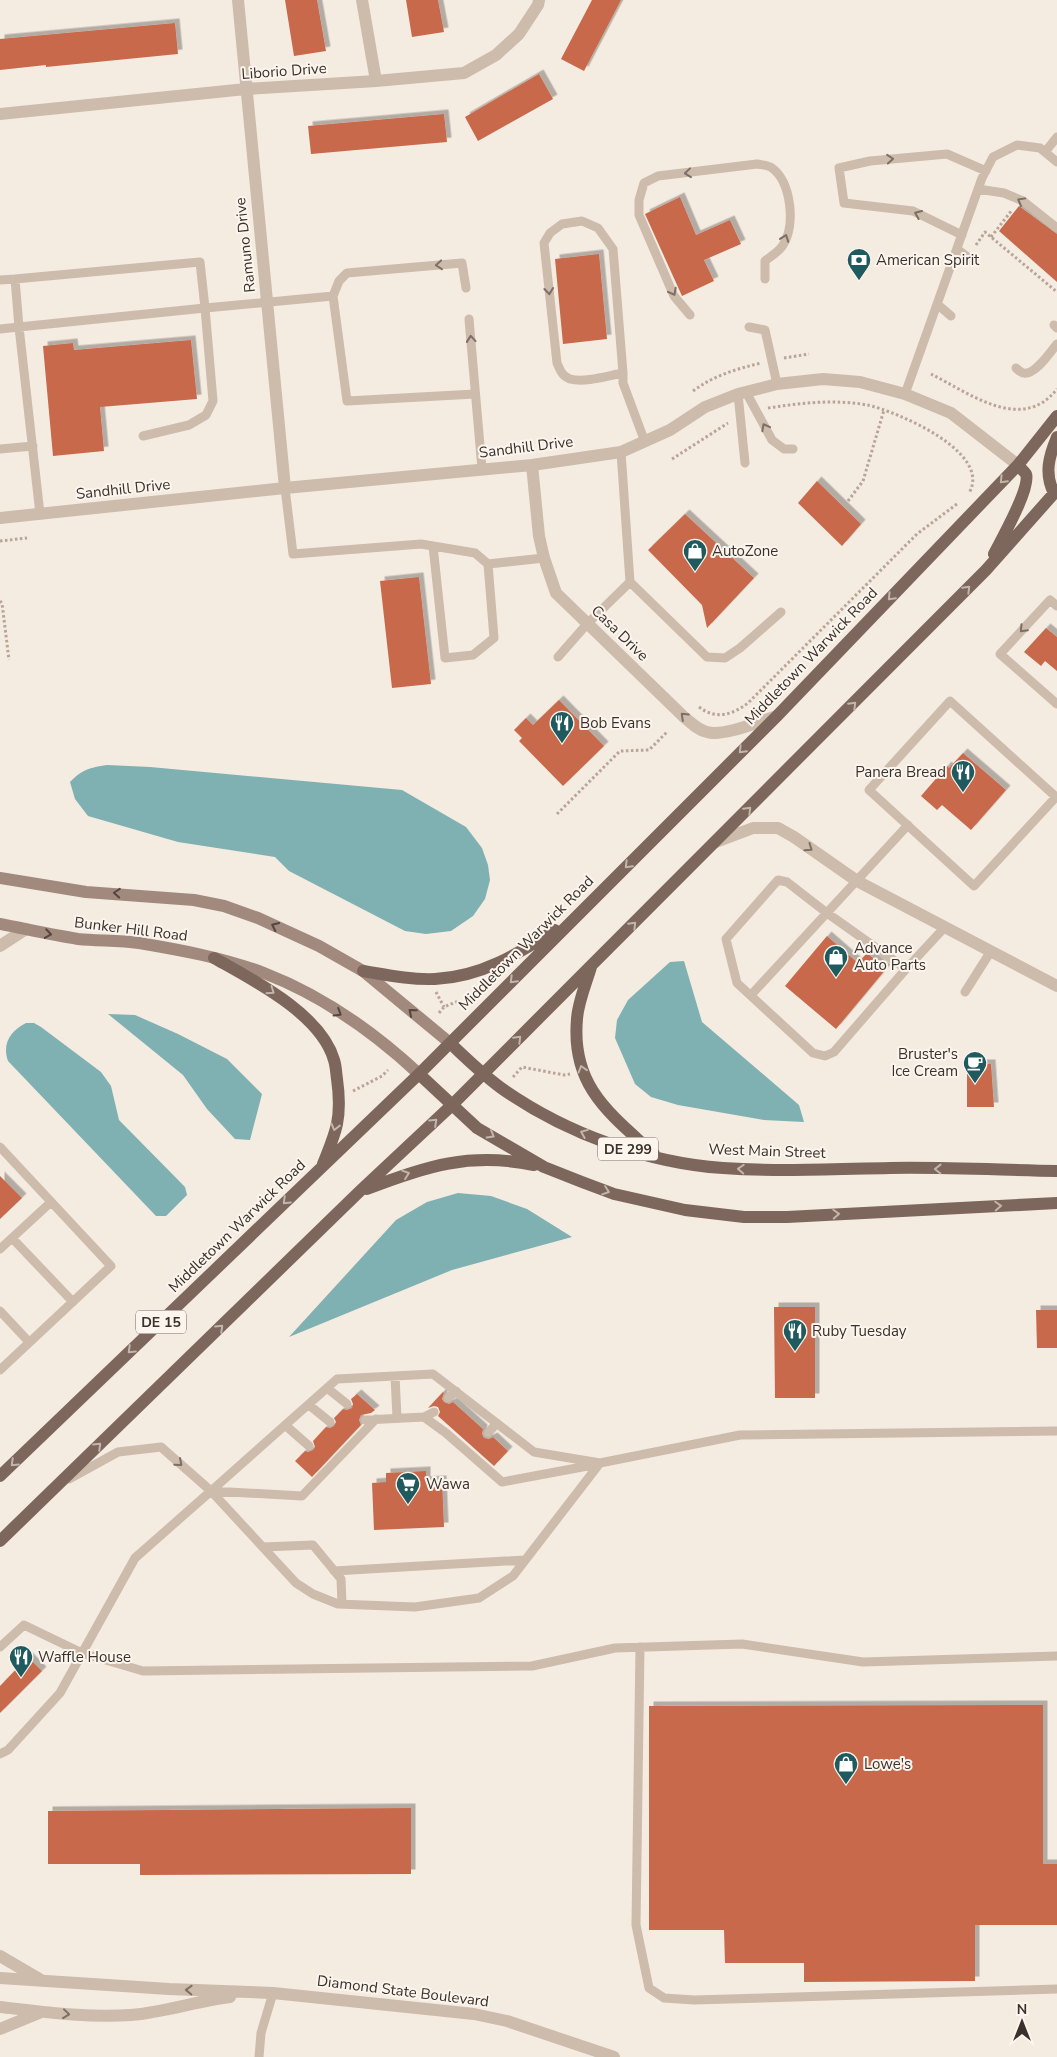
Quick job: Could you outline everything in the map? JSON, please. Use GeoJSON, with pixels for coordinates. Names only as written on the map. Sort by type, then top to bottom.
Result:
{"type":"FeatureCollection","features":[{"type":"Feature","properties":{"kind":"main road","name":"Middletown Warwick Road"},"geometry":{"type":"LineString","coordinates":[[0,1476],[419,1074],[777,716],[1018,465],[1057,416]]}},
{"type":"Feature","properties":{"kind":"main road"},"geometry":{"type":"LineString","coordinates":[[484,1074],[986,570],[1056,493],[1049,484],[1048,468],[1057,436]]}},
{"type":"Feature","properties":{"kind":"main road"},"geometry":{"type":"LineString","coordinates":[[986,570],[1021,500],[1026,483],[1026,474],[1018,465]]}},
{"type":"Feature","properties":{"kind":"main road"},"geometry":{"type":"LineString","coordinates":[[0,878],[86,892],[194,900],[224,906],[258,918],[310,942],[363,971],[450,1043]]}},
{"type":"Feature","properties":{"kind":"main road"},"geometry":{"type":"LineString","coordinates":[[363,971],[436,979],[464,975],[488,968],[518,955],[576,917]]}},
{"type":"Feature","properties":{"kind":"main road","name":"Bunker Hill Road"},"geometry":{"type":"LineString","coordinates":[[0,924],[79,939],[136,943],[214,958],[264,973],[302,990],[359,1025],[400,1056],[452,1105]]}},
{"type":"Feature","properties":{"kind":"main road","name":"DE 15"},"geometry":{"type":"LineString","coordinates":[[214,958],[263,985],[292,1006],[308,1020],[328,1047],[334,1060],[339,1106],[337,1123],[321,1167]]}},
{"type":"Feature","properties":{"kind":"main road"},"geometry":{"type":"LineString","coordinates":[[591,967],[576,1018],[577,1048],[581,1071],[594,1094],[615,1119],[658,1157]]}},
{"type":"Feature","properties":{"kind":"main road","name":"West Main Street"},"geometry":{"type":"LineString","coordinates":[[450,1043],[504,1090],[539,1112],[611,1143],[687,1164],[754,1170],[893,1168],[1057,1171]]}},
{"type":"Feature","properties":{"kind":"main road","name":"DE 15"},"geometry":{"type":"LineString","coordinates":[[0,1542],[360,1191],[484,1074]]}},
{"type":"Feature","properties":{"kind":"main road"},"geometry":{"type":"LineString","coordinates":[[452,1105],[477,1128],[544,1167]]}},
{"type":"Feature","properties":{"kind":"main road"},"geometry":{"type":"LineString","coordinates":[[360,1191],[430,1166],[477,1159],[516,1161],[544,1167],[614,1194],[648,1203],[685,1210],[744,1217],[787,1217],[1057,1202]]}},
{"type":"Feature","properties":{"kind":"street","name":"Ramuno Drive"},"geometry":{"type":"LineString","coordinates":[[238,0],[285,488]]}},
{"type":"Feature","properties":{"kind":"street"},"geometry":{"type":"LineString","coordinates":[[362,0],[376,81]]}},
{"type":"Feature","properties":{"kind":"street","name":"Liborio Drive"},"geometry":{"type":"LineString","coordinates":[[0,114],[246,89],[376,81],[464,72],[496,56],[519,34],[538,5],[539,0]]}},
{"type":"Feature","properties":{"kind":"street","name":"Sandhill Drive"},"geometry":{"type":"LineString","coordinates":[[0,518],[532,464],[622,452],[670,430],[705,407],[742,393],[777,384],[823,379],[860,382],[905,394],[951,413],[1018,465]]}},
{"type":"Feature","properties":{"kind":"street","name":"Casa Drive"},"geometry":{"type":"LineString","coordinates":[[532,464],[539,536],[544,558],[556,592],[587,624],[693,725],[705,732],[716,734],[777,716]]}},
{"type":"Feature","properties":{"kind":"street"},"geometry":{"type":"LineString","coordinates":[[716,842],[753,828],[778,828],[857,881],[1057,986]]}},
{"type":"Feature","properties":{"kind":"street"},"geometry":{"type":"LineString","coordinates":[[0,946],[26,929]]}},
{"type":"Feature","properties":{"kind":"street"},"geometry":{"type":"LineString","coordinates":[[0,1956],[43,1981]]}},
{"type":"Feature","properties":{"kind":"street","name":"Diamond State Boulevard"},"geometry":{"type":"LineString","coordinates":[[0,1978],[169,1989],[273,1992],[474,2014],[507,2022],[614,2057]]}},
{"type":"Feature","properties":{"kind":"street","name":"Diamond State Boulevard"},"geometry":{"type":"LineString","coordinates":[[0,2008],[76,2015],[132,2015],[206,2000],[273,1992]]}},
{"type":"Feature","properties":{"kind":"street"},"geometry":{"type":"LineString","coordinates":[[0,2029],[42,2012]]}},
{"type":"Feature","properties":{"kind":"lane"},"geometry":{"type":"LineString","coordinates":[[1045,152],[1057,137]]}},
{"type":"Feature","properties":{"kind":"lane"},"geometry":{"type":"LineString","coordinates":[[905,394],[978,189],[993,157],[1017,145],[1040,148],[1057,162]]}},
{"type":"Feature","properties":{"kind":"lane"},"geometry":{"type":"LineString","coordinates":[[962,235],[913,211],[844,203],[839,168],[870,161],[947,154],[986,171]]}},
{"type":"Feature","properties":{"kind":"lane"},"geometry":{"type":"LineString","coordinates":[[690,315],[674,296],[639,215],[639,200],[644,183],[658,176],[737,168],[757,164],[771,166],[781,176],[788,190],[790,224],[783,246],[765,261],[765,279]]}},
{"type":"Feature","properties":{"kind":"lane"},"geometry":{"type":"LineString","coordinates":[[978,189],[1004,193],[1023,201],[1057,228]]}},
{"type":"Feature","properties":{"kind":"lane"},"geometry":{"type":"LineString","coordinates":[[623,373],[584,379],[569,378],[561,373],[557,363],[544,243],[550,233],[562,224],[582,221],[598,228],[613,249],[623,373],[623,383],[645,442]]}},
{"type":"Feature","properties":{"kind":"lane"},"geometry":{"type":"LineString","coordinates":[[957,249],[973,261]]}},
{"type":"Feature","properties":{"kind":"lane"},"geometry":{"type":"LineString","coordinates":[[0,280],[200,262],[213,401],[206,415],[188,425],[143,436]]}},
{"type":"Feature","properties":{"kind":"lane"},"geometry":{"type":"LineString","coordinates":[[466,288],[462,263],[347,273],[339,281],[333,296],[347,401],[475,394]]}},
{"type":"Feature","properties":{"kind":"lane"},"geometry":{"type":"LineString","coordinates":[[15,279],[40,514]]}},
{"type":"Feature","properties":{"kind":"lane"},"geometry":{"type":"LineString","coordinates":[[0,329],[267,301],[333,296]]}},
{"type":"Feature","properties":{"kind":"lane"},"geometry":{"type":"LineString","coordinates":[[937,304],[951,316]]}},
{"type":"Feature","properties":{"kind":"lane"},"geometry":{"type":"LineString","coordinates":[[469,319],[482,469]]}},
{"type":"Feature","properties":{"kind":"lane"},"geometry":{"type":"LineString","coordinates":[[749,327],[765,330],[777,384]]}},
{"type":"Feature","properties":{"kind":"lane"},"geometry":{"type":"LineString","coordinates":[[1016,368],[1023,373],[1030,373],[1057,344]]}},
{"type":"Feature","properties":{"kind":"lane"},"geometry":{"type":"LineString","coordinates":[[742,393],[756,409],[772,440],[784,449],[794,449]]}},
{"type":"Feature","properties":{"kind":"lane"},"geometry":{"type":"LineString","coordinates":[[742,393],[740,415],[745,463]]}},
{"type":"Feature","properties":{"kind":"lane"},"geometry":{"type":"LineString","coordinates":[[0,449],[33,446]]}},
{"type":"Feature","properties":{"kind":"lane"},"geometry":{"type":"LineString","coordinates":[[622,452],[630,582],[707,658],[725,658],[740,648],[780,612]]}},
{"type":"Feature","properties":{"kind":"lane"},"geometry":{"type":"LineString","coordinates":[[285,488],[293,554],[421,544],[433,546],[475,553],[488,564],[494,638],[473,655],[445,658],[433,546]]}},
{"type":"Feature","properties":{"kind":"lane"},"geometry":{"type":"LineString","coordinates":[[488,564],[544,558]]}},
{"type":"Feature","properties":{"kind":"lane"},"geometry":{"type":"LineString","coordinates":[[558,658],[587,624],[630,582]]}},
{"type":"Feature","properties":{"kind":"lane"},"geometry":{"type":"LineString","coordinates":[[1057,606],[1050,600],[1000,654],[1057,704]]}},
{"type":"Feature","properties":{"kind":"lane"},"geometry":{"type":"LineString","coordinates":[[950,701],[1056,798],[974,886],[869,790],[950,701]]}},
{"type":"Feature","properties":{"kind":"lane"},"geometry":{"type":"LineString","coordinates":[[751,995],[908,825]]}},
{"type":"Feature","properties":{"kind":"lane"},"geometry":{"type":"LineString","coordinates":[[906,969],[787,882],[778,880],[726,939],[737,983],[813,1053],[825,1056],[834,1052],[945,927]]}},
{"type":"Feature","properties":{"kind":"lane"},"geometry":{"type":"LineString","coordinates":[[965,992],[991,951]]}},
{"type":"Feature","properties":{"kind":"lane"},"geometry":{"type":"LineString","coordinates":[[0,1147],[112,1266],[0,1370]]}},
{"type":"Feature","properties":{"kind":"lane"},"geometry":{"type":"LineString","coordinates":[[0,1249],[51,1202]]}},
{"type":"Feature","properties":{"kind":"lane"},"geometry":{"type":"LineString","coordinates":[[12,1238],[73,1302]]}},
{"type":"Feature","properties":{"kind":"lane"},"geometry":{"type":"LineString","coordinates":[[0,1311],[30,1342]]}},
{"type":"Feature","properties":{"kind":"lane"},"geometry":{"type":"LineString","coordinates":[[0,1754],[8,1750],[60,1693],[135,1558],[337,1379],[433,1374],[534,1452],[600,1463]]}},
{"type":"Feature","properties":{"kind":"lane"},"geometry":{"type":"LineString","coordinates":[[395,1376],[397,1418]]}},
{"type":"Feature","properties":{"kind":"lane"},"geometry":{"type":"LineString","coordinates":[[328,1388],[347,1404]]}},
{"type":"Feature","properties":{"kind":"lane"},"geometry":{"type":"LineString","coordinates":[[448,1398],[456,1390]]}},
{"type":"Feature","properties":{"kind":"lane"},"geometry":{"type":"LineString","coordinates":[[464,1411],[471,1403]]}},
{"type":"Feature","properties":{"kind":"lane"},"geometry":{"type":"LineString","coordinates":[[309,1404],[330,1422]]}},
{"type":"Feature","properties":{"kind":"lane"},"geometry":{"type":"LineString","coordinates":[[365,1420],[424,1417],[434,1412]]}},
{"type":"Feature","properties":{"kind":"lane"},"geometry":{"type":"LineString","coordinates":[[424,1417],[448,1430],[472,1451],[502,1482],[740,1435],[1057,1432]]}},
{"type":"Feature","properties":{"kind":"lane"},"geometry":{"type":"LineString","coordinates":[[211,1490],[302,1496],[328,1464],[352,1439],[376,1420]]}},
{"type":"Feature","properties":{"kind":"lane"},"geometry":{"type":"LineString","coordinates":[[488,1433],[497,1424]]}},
{"type":"Feature","properties":{"kind":"lane"},"geometry":{"type":"LineString","coordinates":[[285,1425],[309,1446]]}},
{"type":"Feature","properties":{"kind":"lane"},"geometry":{"type":"LineString","coordinates":[[57,1486],[118,1452],[161,1447],[211,1490],[296,1583],[313,1594],[342,1604],[415,1607],[479,1598],[513,1576],[600,1463]]}},
{"type":"Feature","properties":{"kind":"lane"},"geometry":{"type":"LineString","coordinates":[[263,1547],[313,1545],[341,1579],[342,1604]]}},
{"type":"Feature","properties":{"kind":"lane"},"geometry":{"type":"LineString","coordinates":[[334,1571],[525,1560]]}},
{"type":"Feature","properties":{"kind":"lane"},"geometry":{"type":"LineString","coordinates":[[0,1647],[24,1625],[82,1653],[143,1671],[532,1666],[615,1648],[742,1644],[863,1662],[1057,1656]]}},
{"type":"Feature","properties":{"kind":"lane"},"geometry":{"type":"LineString","coordinates":[[640,1647],[636,1925],[649,1988],[664,1998],[694,2000],[1057,1989]]}},
{"type":"Feature","properties":{"kind":"lane"},"geometry":{"type":"LineString","coordinates":[[259,2057],[261,2033],[273,1992]]}},
{"type":"Feature","properties":{"kind":"path"},"geometry":{"type":"LineString","coordinates":[[991,237],[1018,203]]}},
{"type":"Feature","properties":{"kind":"path"},"geometry":{"type":"LineString","coordinates":[[976,245],[985,232],[1057,292]]}},
{"type":"Feature","properties":{"kind":"path"},"geometry":{"type":"LineString","coordinates":[[693,391],[706,381],[719,375],[772,361],[809,354]]}},
{"type":"Feature","properties":{"kind":"path"},"geometry":{"type":"LineString","coordinates":[[930,374],[988,403],[1016,411],[1030,409],[1042,404],[1057,389]]}},
{"type":"Feature","properties":{"kind":"path"},"geometry":{"type":"LineString","coordinates":[[756,409],[805,402],[842,402],[868,405],[922,426],[962,456],[970,469],[972,487],[964,498]]}},
{"type":"Feature","properties":{"kind":"path"},"geometry":{"type":"LineString","coordinates":[[848,501],[862,481],[884,410]]}},
{"type":"Feature","properties":{"kind":"path"},"geometry":{"type":"LineString","coordinates":[[672,459],[740,415]]}},
{"type":"Feature","properties":{"kind":"path"},"geometry":{"type":"LineString","coordinates":[[695,704],[708,714],[720,716],[737,711],[748,704],[917,534],[960,502]]}},
{"type":"Feature","properties":{"kind":"path"},"geometry":{"type":"LineString","coordinates":[[0,541],[27,538]]}},
{"type":"Feature","properties":{"kind":"path"},"geometry":{"type":"LineString","coordinates":[[0,601],[2,604],[9,660]]}},
{"type":"Feature","properties":{"kind":"path"},"geometry":{"type":"LineString","coordinates":[[557,814],[620,751],[649,750],[667,732]]}},
{"type":"Feature","properties":{"kind":"path"},"geometry":{"type":"LineString","coordinates":[[436,987],[436,995],[444,1007]]}},
{"type":"Feature","properties":{"kind":"path"},"geometry":{"type":"LineString","coordinates":[[439,1013],[444,1007],[456,1002],[464,1005]]}},
{"type":"Feature","properties":{"kind":"path"},"geometry":{"type":"LineString","coordinates":[[519,1060],[522,1067]]}},
{"type":"Feature","properties":{"kind":"path"},"geometry":{"type":"LineString","coordinates":[[522,1067],[564,1075],[573,1073]]}},
{"type":"Feature","properties":{"kind":"path"},"geometry":{"type":"LineString","coordinates":[[512,1077],[522,1067]]}},
{"type":"Feature","properties":{"kind":"path"},"geometry":{"type":"LineString","coordinates":[[347,1092],[357,1090],[382,1076],[388,1070]]}},
{"type":"Feature","properties":{"kind":"path"},"geometry":{"type":"LineString","coordinates":[[382,1076],[388,1082]]}},
{"type":"Feature","properties":{"kind":"water"},"geometry":{"type":"Polygon","coordinates":[[[107,765],[150,767],[402,790],[466,827],[482,848],[488,865],[490,880],[485,899],[473,916],[451,931],[426,934],[405,931],[289,871],[275,857],[178,842],[88,816],[75,799],[70,782],[87,770],[107,765]]]}},
{"type":"Feature","properties":{"kind":"water"},"geometry":{"type":"Polygon","coordinates":[[[684,961],[702,1022],[799,1105],[804,1122],[764,1120],[678,1105],[651,1097],[635,1084],[615,1038],[617,1020],[628,1000],[670,962],[684,961]]]}},
{"type":"Feature","properties":{"kind":"water"},"geometry":{"type":"Polygon","coordinates":[[[108,1014],[135,1015],[227,1059],[262,1094],[250,1140],[235,1139],[207,1109],[183,1075],[108,1014]]]}},
{"type":"Feature","properties":{"kind":"water"},"geometry":{"type":"Polygon","coordinates":[[[26,1023],[34,1023],[41,1027],[101,1072],[111,1086],[119,1120],[185,1187],[187,1195],[166,1216],[156,1216],[8,1061],[6,1049],[9,1039],[20,1026],[26,1023]]]}},
{"type":"Feature","properties":{"kind":"water"},"geometry":{"type":"Polygon","coordinates":[[[458,1193],[491,1196],[527,1209],[572,1237],[452,1270],[289,1337],[396,1220],[427,1202],[458,1193]]]}},
{"type":"Feature","properties":{"kind":"building"},"geometry":{"type":"Polygon","coordinates":[[[285,0],[317,0],[326,51],[294,56],[285,0]]]}},
{"type":"Feature","properties":{"kind":"building"},"geometry":{"type":"Polygon","coordinates":[[[406,0],[438,0],[444,32],[412,37],[406,0]]]}},
{"type":"Feature","properties":{"kind":"building"},"geometry":{"type":"Polygon","coordinates":[[[592,0],[621,0],[584,71],[561,59],[592,0]]]}},
{"type":"Feature","properties":{"kind":"building"},"geometry":{"type":"Polygon","coordinates":[[[175,23],[178,54],[0,70],[0,39],[175,23]]]}},
{"type":"Feature","properties":{"kind":"building"},"geometry":{"type":"Polygon","coordinates":[[[539,74],[553,99],[478,141],[465,117],[539,74]]]}},
{"type":"Feature","properties":{"kind":"building"},"geometry":{"type":"Polygon","coordinates":[[[444,114],[447,142],[311,154],[308,126],[444,114]]]}},
{"type":"Feature","properties":{"kind":"building"},"geometry":{"type":"Polygon","coordinates":[[[680,197],[696,235],[730,220],[741,244],[704,260],[714,281],[682,296],[645,214],[680,197]]]}},
{"type":"Feature","properties":{"kind":"building"},"geometry":{"type":"Polygon","coordinates":[[[1019,206],[1057,234],[1057,282],[999,231],[1019,206]]]}},
{"type":"Feature","properties":{"kind":"building"},"geometry":{"type":"Polygon","coordinates":[[[599,254],[607,339],[563,344],[555,259],[599,254]]]}},
{"type":"Feature","properties":{"kind":"building"},"geometry":{"type":"Polygon","coordinates":[[[191,340],[197,399],[100,407],[104,451],[53,456],[43,346],[73,343],[74,350],[191,340]]]}},
{"type":"Feature","properties":{"kind":"building"},"geometry":{"type":"Polygon","coordinates":[[[817,481],[861,524],[842,546],[798,503],[817,481]]]}},
{"type":"Feature","properties":{"kind":"building"},"geometry":{"type":"Polygon","coordinates":[[[685,514],[754,578],[707,628],[702,605],[648,550],[685,514]]]}},
{"type":"Feature","properties":{"kind":"building"},"geometry":{"type":"Polygon","coordinates":[[[419,577],[431,684],[392,688],[380,581],[419,577]]]}},
{"type":"Feature","properties":{"kind":"building"},"geometry":{"type":"Polygon","coordinates":[[[1046,628],[1057,637],[1057,671],[1045,661],[1041,666],[1024,652],[1046,628]]]}},
{"type":"Feature","properties":{"kind":"building","name":"Bob Evans"},"geometry":{"type":"Polygon","coordinates":[[[559,700],[604,746],[563,786],[519,741],[522,738],[514,730],[526,718],[533,725],[559,700]]]}},
{"type":"Feature","properties":{"kind":"building","name":"Panera Bread"},"geometry":{"type":"Polygon","coordinates":[[[963,753],[1006,790],[971,830],[942,805],[937,810],[921,796],[947,766],[949,768],[963,753]]]}},
{"type":"Feature","properties":{"kind":"building","name":"Advance Auto Parts"},"geometry":{"type":"Polygon","coordinates":[[[827,936],[858,963],[867,953],[886,969],[836,1029],[785,986],[827,936]]]}},
{"type":"Feature","properties":{"kind":"building"},"geometry":{"type":"Polygon","coordinates":[[[967,1064],[991,1064],[994,1107],[967,1107],[967,1064]]]}},
{"type":"Feature","properties":{"kind":"building"},"geometry":{"type":"Polygon","coordinates":[[[0,1176],[22,1198],[0,1219],[0,1176]]]}},
{"type":"Feature","properties":{"kind":"building","name":"Ruby Tuesday"},"geometry":{"type":"Polygon","coordinates":[[[774,1307],[815,1307],[815,1398],[775,1398],[774,1307]]]}},
{"type":"Feature","properties":{"kind":"building"},"geometry":{"type":"Polygon","coordinates":[[[1036,1310],[1057,1310],[1057,1348],[1037,1348],[1036,1310]]]}},
{"type":"Feature","properties":{"kind":"building","name":"Wawa"},"geometry":{"type":"Polygon","coordinates":[[[443,1392],[442,1399],[444,1402],[449,1404],[453,1402],[483,1429],[482,1434],[484,1438],[489,1439],[493,1437],[508,1451],[494,1466],[438,1416],[440,1412],[438,1407],[428,1408],[443,1392]]]}},
{"type":"Feature","properties":{"kind":"building"},"geometry":{"type":"Polygon","coordinates":[[[357,1394],[375,1410],[361,1415],[359,1420],[361,1425],[312,1477],[295,1461],[305,1451],[313,1450],[315,1447],[313,1441],[326,1427],[334,1426],[336,1422],[334,1418],[343,1409],[352,1408],[351,1399],[357,1394]]]}},
{"type":"Feature","properties":{"kind":"building","name":"Wawa"},"geometry":{"type":"Polygon","coordinates":[[[426,1471],[426,1481],[442,1480],[444,1527],[374,1530],[372,1483],[386,1482],[386,1473],[426,1471]]]}},
{"type":"Feature","properties":{"kind":"building","name":"Waffle House"},"geometry":{"type":"Polygon","coordinates":[[[28,1657],[42,1671],[0,1713],[0,1686],[28,1657]]]}},
{"type":"Feature","properties":{"kind":"building","name":"Lowe's"},"geometry":{"type":"Polygon","coordinates":[[[1043,1705],[1043,1864],[1057,1864],[1057,1925],[975,1925],[975,1981],[804,1982],[804,1963],[725,1963],[724,1930],[649,1930],[649,1706],[1043,1705]]]}},
{"type":"Feature","properties":{"kind":"building"},"geometry":{"type":"Polygon","coordinates":[[[411,1808],[411,1874],[140,1875],[140,1864],[48,1864],[48,1811],[411,1808]]]}},
{"type":"Feature","properties":{"kind":"place","name":"American Spirit"},"geometry":{"type":"Point","coordinates":[859,281]}},
{"type":"Feature","properties":{"kind":"place","name":"AutoZone"},"geometry":{"type":"Point","coordinates":[695,572]}},
{"type":"Feature","properties":{"kind":"place","name":"Bob Evans"},"geometry":{"type":"Point","coordinates":[562,744]}},
{"type":"Feature","properties":{"kind":"place","name":"Panera Bread"},"geometry":{"type":"Point","coordinates":[963,793]}},
{"type":"Feature","properties":{"kind":"place","name":"Advance Auto Parts"},"geometry":{"type":"Point","coordinates":[836,978]}},
{"type":"Feature","properties":{"kind":"place","name":"Bruster's Ice Cream"},"geometry":{"type":"Point","coordinates":[975,1084]}},
{"type":"Feature","properties":{"kind":"place","name":"Ruby Tuesday"},"geometry":{"type":"Point","coordinates":[795,1352]}},
{"type":"Feature","properties":{"kind":"place","name":"Wawa"},"geometry":{"type":"Point","coordinates":[408,1505]}},
{"type":"Feature","properties":{"kind":"place","name":"Waffle House"},"geometry":{"type":"Point","coordinates":[21,1678]}},
{"type":"Feature","properties":{"kind":"place","name":"Lowe's"},"geometry":{"type":"Point","coordinates":[846,1785]}}]}
